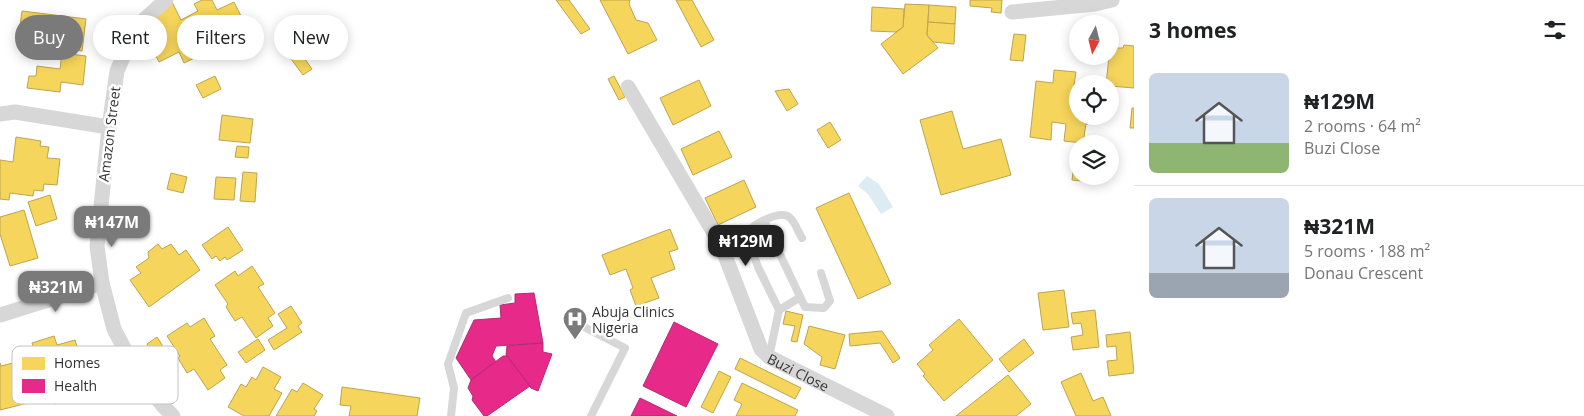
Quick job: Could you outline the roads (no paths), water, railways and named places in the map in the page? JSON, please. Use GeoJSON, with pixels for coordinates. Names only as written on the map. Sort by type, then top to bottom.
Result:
{"type":"FeatureCollection","features":[{"type":"Feature","properties":{"kind":"street","name":"Amazon Street"},"geometry":{"type":"LineString","coordinates":[[122,346],[114,329],[102,283],[97,246],[109,128],[117,70],[136,27],[166,0]]}},
{"type":"Feature","properties":{"kind":"street"},"geometry":{"type":"LineString","coordinates":[[1012,12],[1095,4],[1112,0]]}},
{"type":"Feature","properties":{"kind":"street","name":"Buzi Close"},"geometry":{"type":"LineString","coordinates":[[628,87],[721,245],[761,349],[769,357],[887,416]]}},
{"type":"Feature","properties":{"kind":"street"},"geometry":{"type":"LineString","coordinates":[[0,114],[14,112],[109,128]]}},
{"type":"Feature","properties":{"kind":"street"},"geometry":{"type":"LineString","coordinates":[[0,315],[102,283]]}},
{"type":"Feature","properties":{"kind":"street","name":"Amazon Street"},"geometry":{"type":"LineString","coordinates":[[162,404],[173,416]]}},
{"type":"Feature","properties":{"kind":"lane"},"geometry":{"type":"LineString","coordinates":[[769,357],[779,310],[758,267],[748,236],[749,230],[753,226],[784,214],[790,217],[802,238]]}},
{"type":"Feature","properties":{"kind":"lane"},"geometry":{"type":"LineString","coordinates":[[764,221],[804,307],[810,309],[824,308],[830,301],[821,272]]}},
{"type":"Feature","properties":{"kind":"lane"},"geometry":{"type":"LineString","coordinates":[[451,416],[454,388],[448,364],[466,313],[508,298]]}},
{"type":"Feature","properties":{"kind":"lane"},"geometry":{"type":"LineString","coordinates":[[779,310],[799,298]]}},
{"type":"Feature","properties":{"kind":"lane"},"geometry":{"type":"LineString","coordinates":[[582,326],[625,348],[591,416]]}},
{"type":"Feature","properties":{"kind":"place","name":"Abuja Clinics Nigeria"},"geometry":{"type":"Point","coordinates":[575,340]}}]}
